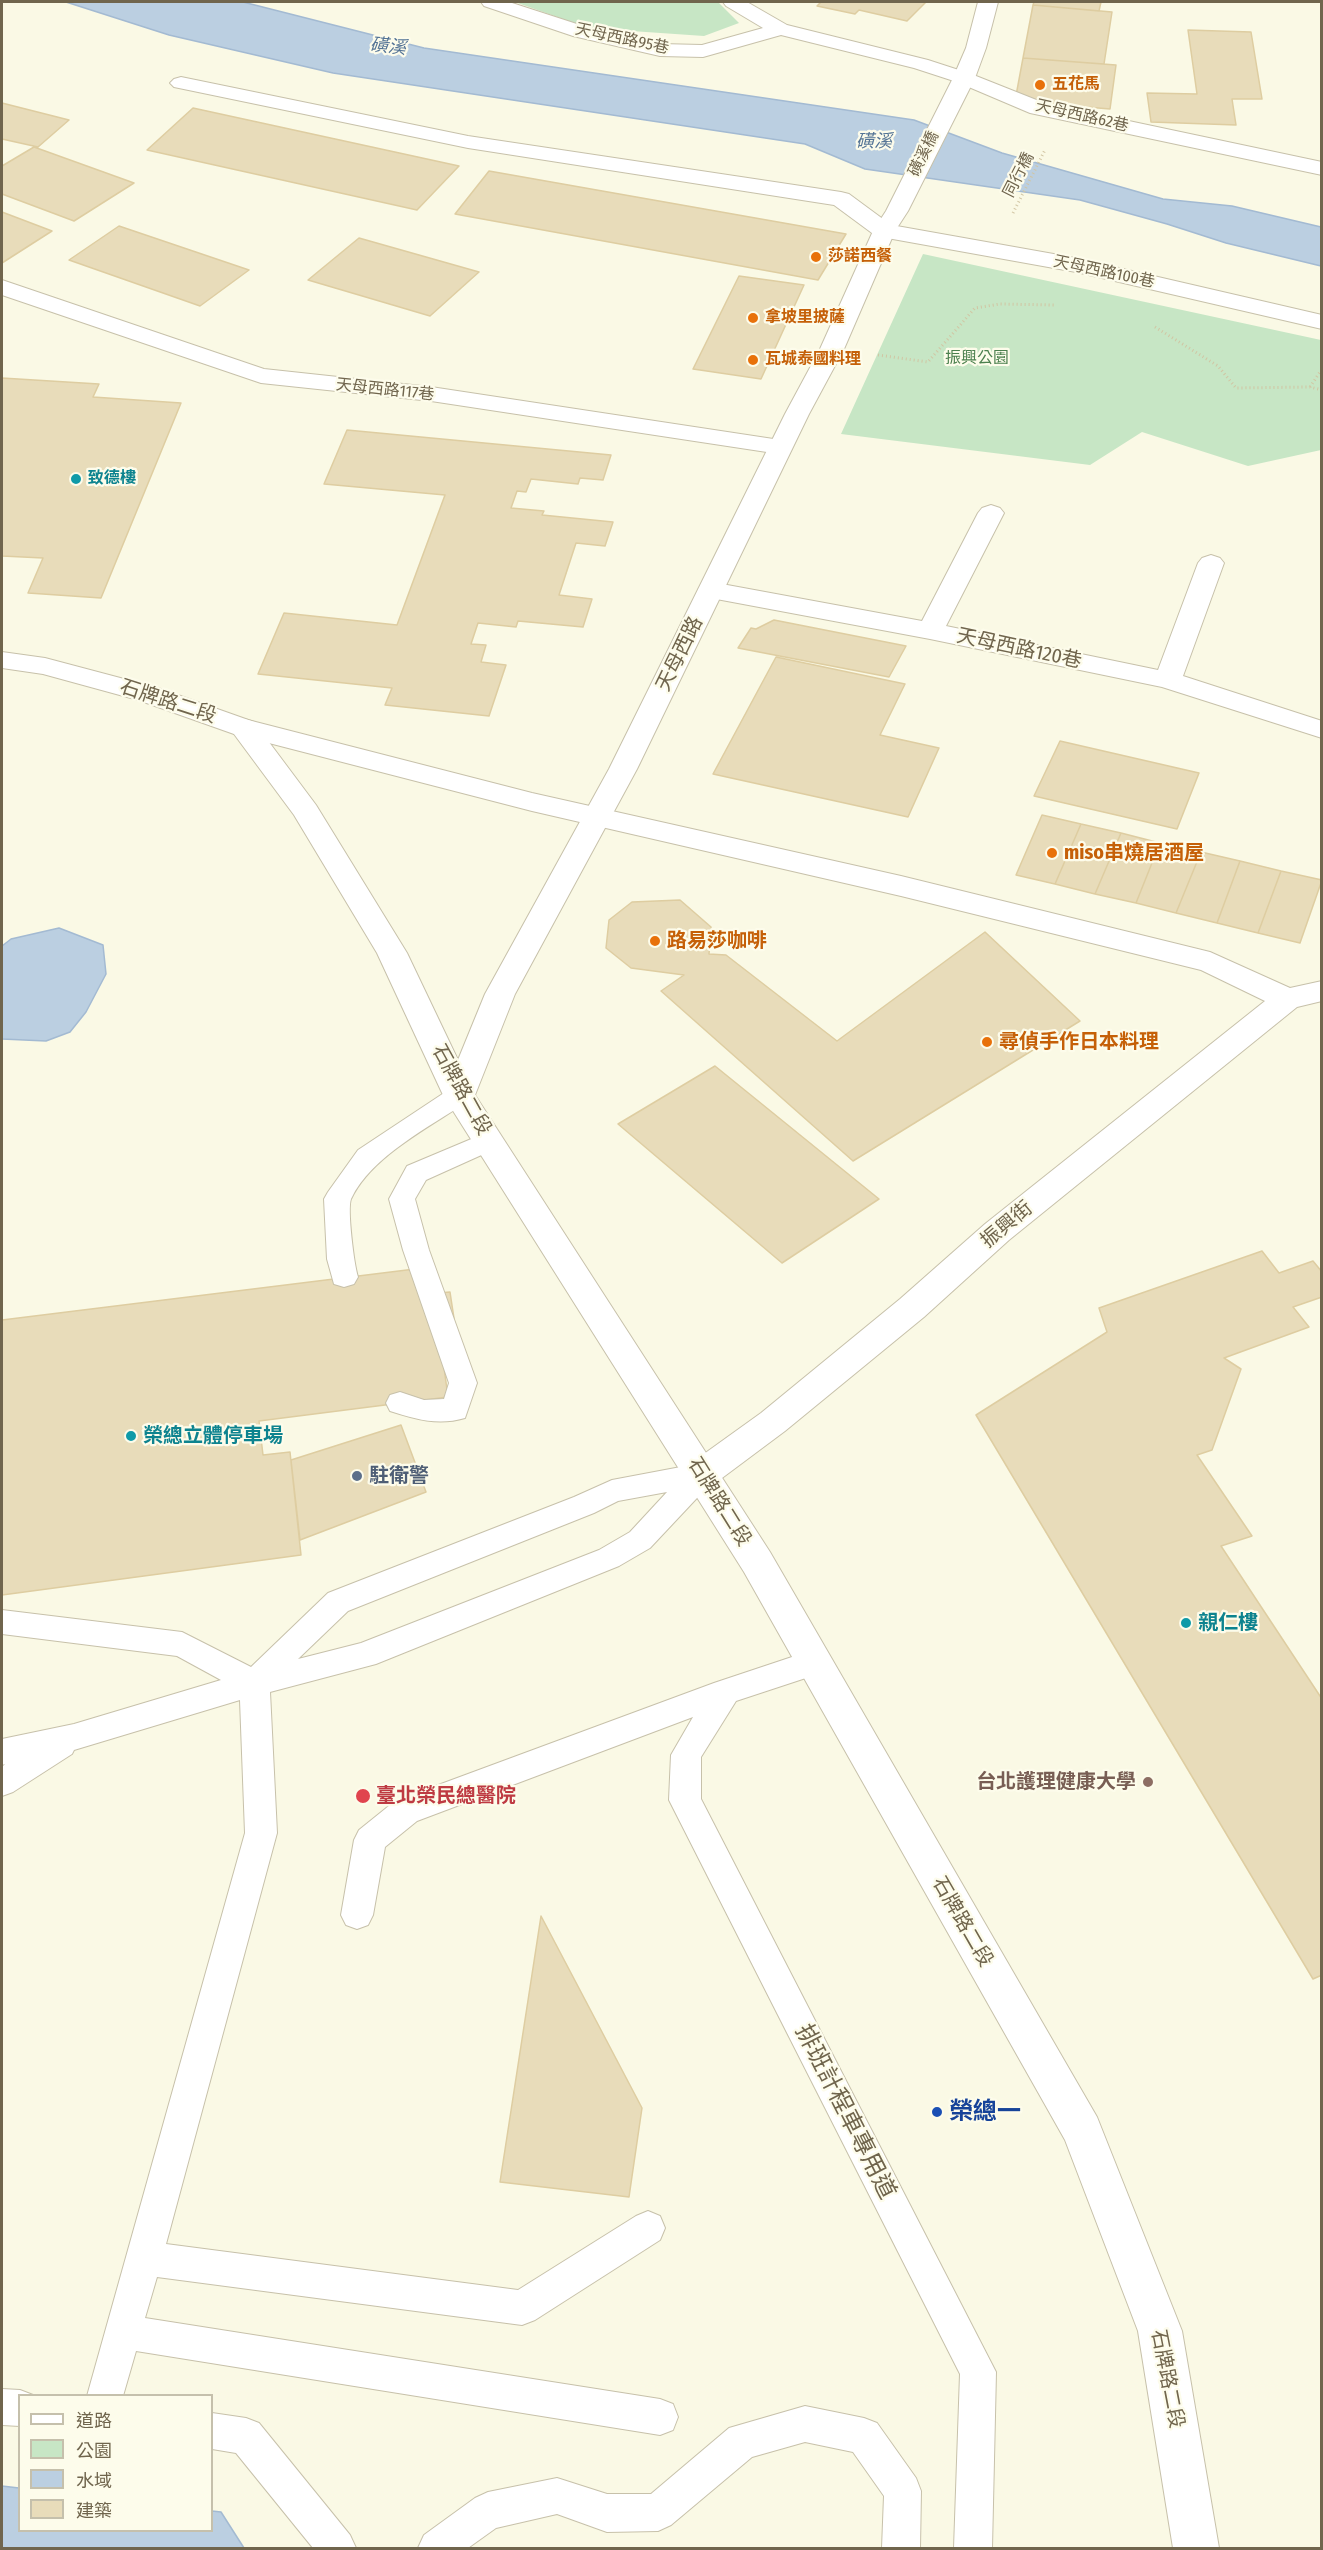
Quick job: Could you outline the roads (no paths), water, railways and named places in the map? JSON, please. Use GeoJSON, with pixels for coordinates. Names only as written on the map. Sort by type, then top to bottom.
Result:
{"type":"FeatureCollection","features":[{"type":"Feature","properties":{"kind":"street","name":"天母西路95巷"},"geometry":{"type":"LineString","coordinates":[[491,2],[580,32],[660,50],[703,51],[780,29],[907,60],[964,78]]}},
{"type":"Feature","properties":{"kind":"street"},"geometry":{"type":"LineString","coordinates":[[733,2],[780,29]]}},
{"type":"Feature","properties":{"kind":"street"},"geometry":{"type":"LineString","coordinates":[[964,78],[976,48],[988,2]]}},
{"type":"Feature","properties":{"kind":"street","name":"磺溪橋"},"geometry":{"type":"LineString","coordinates":[[891,221],[964,78]]}},
{"type":"Feature","properties":{"kind":"street","name":"天母西路62巷"},"geometry":{"type":"LineString","coordinates":[[964,78],[1038,108],[1322,169]]}},
{"type":"Feature","properties":{"kind":"street"},"geometry":{"type":"LineString","coordinates":[[181,83],[468,142],[841,199],[891,221]]}},
{"type":"Feature","properties":{"kind":"street","name":"天母西路62巷"},"geometry":{"type":"LineString","coordinates":[[1204,142],[1322,148]]}},
{"type":"Feature","properties":{"kind":"street","name":"天母西路100巷"},"geometry":{"type":"LineString","coordinates":[[891,221],[1322,322]]}},
{"type":"Feature","properties":{"kind":"street","name":"天母西路"},"geometry":{"type":"LineString","coordinates":[[459,1095],[500,994],[623,769],[780,447],[832,349],[891,221]]}},
{"type":"Feature","properties":{"kind":"street","name":"天母西路117巷"},"geometry":{"type":"LineString","coordinates":[[2,287],[261,376],[431,394],[780,447]]}},
{"type":"Feature","properties":{"kind":"street"},"geometry":{"type":"LineString","coordinates":[[930,631],[990,513]]}},
{"type":"Feature","properties":{"kind":"street"},"geometry":{"type":"LineString","coordinates":[[1168,680],[1211,563]]}},
{"type":"Feature","properties":{"kind":"street","name":"天母西路120巷"},"geometry":{"type":"LineString","coordinates":[[711,590],[930,631],[1168,680],[1322,730]]}},
{"type":"Feature","properties":{"kind":"street","name":"石牌路二段"},"geometry":{"type":"LineString","coordinates":[[2,660],[45,666],[148,694],[244,728],[306,812],[392,953],[459,1095],[757,1562],[1082,2131],[1160,2331],[1196,2548]]}},
{"type":"Feature","properties":{"kind":"street"},"geometry":{"type":"LineString","coordinates":[[244,728],[597,817],[901,886],[1210,962],[1287,999]]}},
{"type":"Feature","properties":{"kind":"street","name":"振興街"},"geometry":{"type":"LineString","coordinates":[[702,1474],[773,1422],[912,1308],[998,1232],[1287,999],[1322,991]]}},
{"type":"Feature","properties":{"kind":"lane"},"geometry":{"type":"LineString","coordinates":[[344,1278],[339,1259],[337,1198],[367,1156],[459,1095]]}},
{"type":"Feature","properties":{"kind":"lane"},"geometry":{"type":"LineString","coordinates":[[400,1403],[424,1411],[455,1410],[463,1383],[416,1250],[402,1199],[416,1173],[488,1141]]}},
{"type":"Feature","properties":{"kind":"lane"},"geometry":{"type":"LineString","coordinates":[[2,1752],[74,1737],[254,1683],[365,1655],[609,1558],[640,1539],[702,1474]]}},
{"type":"Feature","properties":{"kind":"lane"},"geometry":{"type":"LineString","coordinates":[[106,2394],[261,1833],[254,1683],[338,1602],[584,1505],[612,1491],[702,1474]]}},
{"type":"Feature","properties":{"kind":"lane"},"geometry":{"type":"LineString","coordinates":[[2,1622],[182,1644],[254,1683]]}},
{"type":"Feature","properties":{"kind":"lane"},"geometry":{"type":"LineString","coordinates":[[357,1915],[370,1840],[406,1811],[725,1692],[813,1663]]}},
{"type":"Feature","properties":{"kind":"lane","name":"排班計程車專用道"},"geometry":{"type":"LineString","coordinates":[[725,1692],[686,1755],[685,1800],[978,2372],[973,2548]]}},
{"type":"Feature","properties":{"kind":"lane"},"geometry":{"type":"LineString","coordinates":[[2,1783],[74,1737]]}},
{"type":"Feature","properties":{"kind":"lane"},"geometry":{"type":"LineString","coordinates":[[145,2258],[522,2308],[648,2228]]}},
{"type":"Feature","properties":{"kind":"lane"},"geometry":{"type":"LineString","coordinates":[[124,2332],[660,2417]]}},
{"type":"Feature","properties":{"kind":"lane"},"geometry":{"type":"LineString","coordinates":[[2,2407],[18,2408]]}},
{"type":"Feature","properties":{"kind":"lane"},"geometry":{"type":"LineString","coordinates":[[437,2548],[488,2511],[557,2496],[607,2513],[658,2512],[742,2441],[805,2424],[864,2436],[903,2491],[901,2548]]}},
{"type":"Feature","properties":{"kind":"lane"},"geometry":{"type":"LineString","coordinates":[[213,2431],[246,2436],[337,2548]]}},
{"type":"Feature","properties":{"kind":"water","name":"磺溪"},"geometry":{"type":"Polygon","coordinates":[[[66,2],[243,2],[424,48],[914,120],[1002,153],[1163,199],[1232,206],[1321,227],[1321,266],[1226,243],[1080,200],[865,169],[805,144],[333,73],[169,35],[66,2]]]}},
{"type":"Feature","properties":{"kind":"water"},"geometry":{"type":"Polygon","coordinates":[[[59,928],[103,945],[106,974],[86,1012],[70,1032],[46,1041],[2,1039],[2,946],[11,939],[59,928]]]}},
{"type":"Feature","properties":{"kind":"water"},"geometry":{"type":"Polygon","coordinates":[[[2,2486],[18,2488],[18,2532],[213,2532],[213,2511],[221,2512],[244,2548],[2,2548],[2,2486]]]}},
{"type":"Feature","properties":{"kind":"place","name":"五花馬"},"geometry":{"type":"Point","coordinates":[1040,85]}},
{"type":"Feature","properties":{"kind":"place","name":"莎諾西餐"},"geometry":{"type":"Point","coordinates":[816,257]}},
{"type":"Feature","properties":{"kind":"place","name":"拿坡里披薩"},"geometry":{"type":"Point","coordinates":[753,318]}},
{"type":"Feature","properties":{"kind":"place","name":"瓦城泰國料理"},"geometry":{"type":"Point","coordinates":[753,360]}},
{"type":"Feature","properties":{"kind":"place","name":"致德樓"},"geometry":{"type":"Point","coordinates":[76,479]}},
{"type":"Feature","properties":{"kind":"place","name":"miso串燒居酒屋"},"geometry":{"type":"Point","coordinates":[1052,853]}},
{"type":"Feature","properties":{"kind":"place","name":"路易莎咖啡"},"geometry":{"type":"Point","coordinates":[655,941]}},
{"type":"Feature","properties":{"kind":"place","name":"尋偵手作日本料理"},"geometry":{"type":"Point","coordinates":[987,1042]}},
{"type":"Feature","properties":{"kind":"place","name":"榮總立體停車場"},"geometry":{"type":"Point","coordinates":[131,1436]}},
{"type":"Feature","properties":{"kind":"place","name":"駐衛警"},"geometry":{"type":"Point","coordinates":[357,1476]}},
{"type":"Feature","properties":{"kind":"place","name":"親仁樓"},"geometry":{"type":"Point","coordinates":[1186,1623]}},
{"type":"Feature","properties":{"kind":"place","name":"台北護理健康大學"},"geometry":{"type":"Point","coordinates":[1148,1782]}},
{"type":"Feature","properties":{"kind":"place","name":"臺北榮民總醫院"},"geometry":{"type":"Point","coordinates":[363,1796]}},
{"type":"Feature","properties":{"kind":"place","name":"榮總一"},"geometry":{"type":"Point","coordinates":[937,2112]}},
{"type":"Feature","properties":{"kind":"park label","name":"振興公園"},"geometry":{"type":"Point","coordinates":[977,359]}}]}
